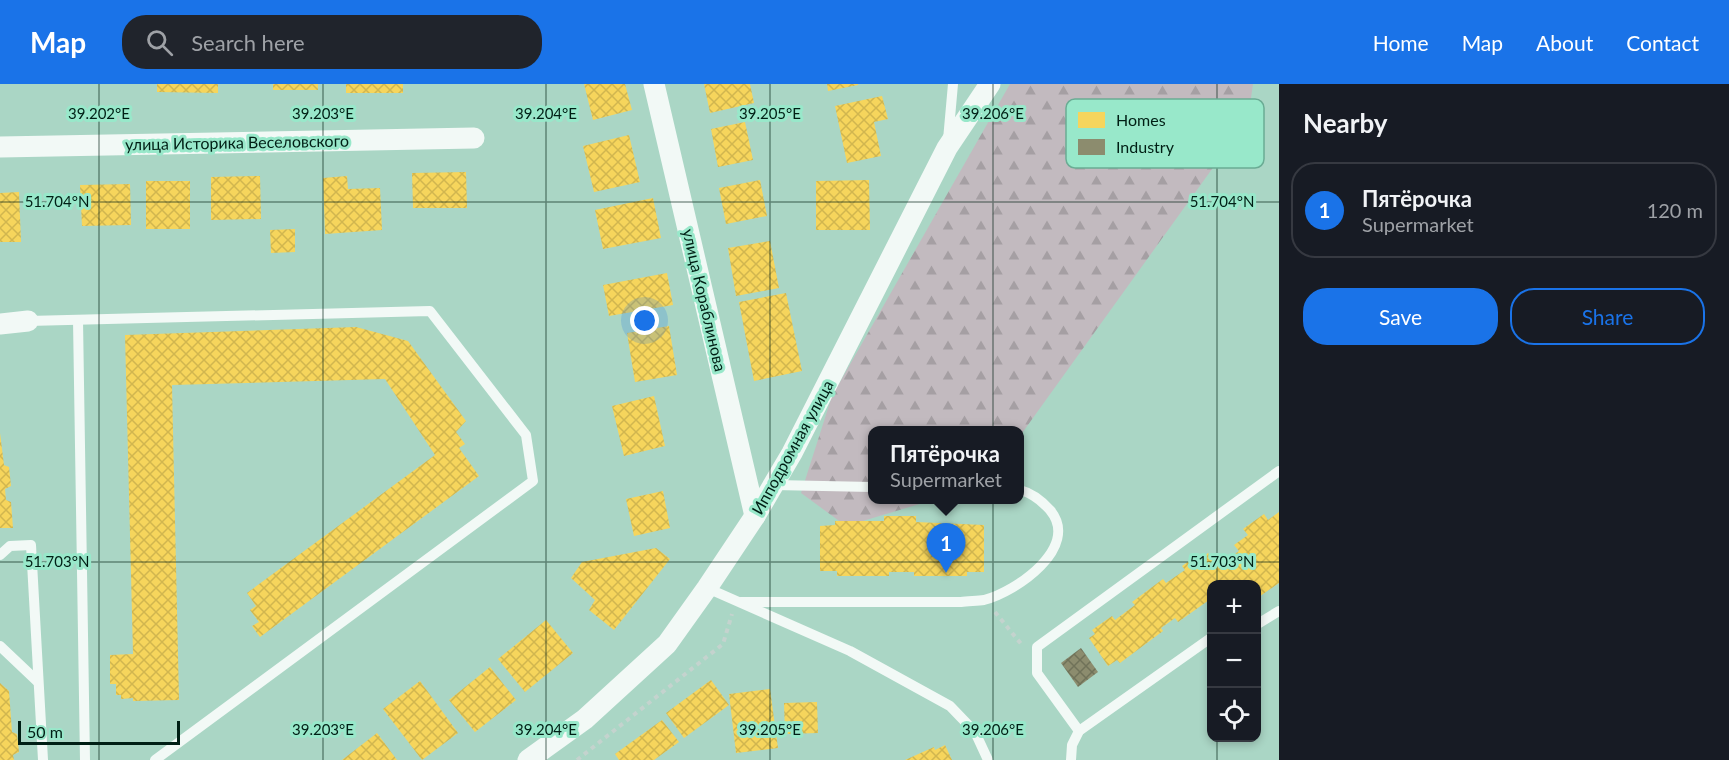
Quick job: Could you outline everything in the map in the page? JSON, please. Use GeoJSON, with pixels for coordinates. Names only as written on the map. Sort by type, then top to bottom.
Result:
{"type":"FeatureCollection","features":[{"type":"Feature","properties":{"kind":"street","name":"улица Кораблинова"},"geometry":{"type":"LineString","coordinates":[[654,84],[755,516]]}},
{"type":"Feature","properties":{"kind":"street","name":"Ипподромная улица"},"geometry":{"type":"LineString","coordinates":[[528,760],[585,719],[667,645],[707,588],[774,485],[947,148],[990,84]]}},
{"type":"Feature","properties":{"kind":"street","name":"улица Историка Веселовского"},"geometry":{"type":"LineString","coordinates":[[0,147],[474,138]]}},
{"type":"Feature","properties":{"kind":"street"},"geometry":{"type":"LineString","coordinates":[[0,324],[28,321]]}},
{"type":"Feature","properties":{"kind":"lane"},"geometry":{"type":"LineString","coordinates":[[947,148],[953,84]]}},
{"type":"Feature","properties":{"kind":"lane"},"geometry":{"type":"LineString","coordinates":[[28,321],[430,311],[526,435],[533,481],[155,760]]}},
{"type":"Feature","properties":{"kind":"lane"},"geometry":{"type":"LineString","coordinates":[[78,320],[85,760]]}},
{"type":"Feature","properties":{"kind":"lane"},"geometry":{"type":"LineString","coordinates":[[1079,731],[1037,673],[1037,647],[1279,471]]}},
{"type":"Feature","properties":{"kind":"lane"},"geometry":{"type":"LineString","coordinates":[[774,485],[868,486]]}},
{"type":"Feature","properties":{"kind":"lane"},"geometry":{"type":"LineString","coordinates":[[739,602],[961,602],[985,600],[1014,585],[1039,568],[1055,547],[1058,533],[1054,515],[1042,502],[1024,491]]}},
{"type":"Feature","properties":{"kind":"lane"},"geometry":{"type":"LineString","coordinates":[[0,555],[5,546],[31,545],[43,760]]}},
{"type":"Feature","properties":{"kind":"lane"},"geometry":{"type":"LineString","coordinates":[[707,588],[850,651],[950,706],[975,732],[988,760]]}},
{"type":"Feature","properties":{"kind":"lane"},"geometry":{"type":"LineString","coordinates":[[1261,622],[1279,611]]}},
{"type":"Feature","properties":{"kind":"lane"},"geometry":{"type":"LineString","coordinates":[[1071,760],[1072,745],[1079,731],[1207,641]]}},
{"type":"Feature","properties":{"kind":"lane"},"geometry":{"type":"LineString","coordinates":[[0,646],[38,682]]}},
{"type":"Feature","properties":{"kind":"path"},"geometry":{"type":"LineString","coordinates":[[985,600],[1019,644],[1037,647]]}},
{"type":"Feature","properties":{"kind":"path"},"geometry":{"type":"LineString","coordinates":[[577,760],[723,645],[739,602]]}},
{"type":"Feature","properties":{"kind":"green space"},"geometry":{"type":"Polygon","coordinates":[[[1010,84],[1253,84],[1251,99],[1066,99],[1066,168],[1213,168],[1024,430],[1024,426],[868,426],[868,504],[920,504],[846,526],[801,493],[832,396],[1010,84]]]}},
{"type":"Feature","properties":{"kind":"building: Homes"},"geometry":{"type":"Polygon","coordinates":[[[157,84],[218,84],[218,93],[157,92],[157,84]]]}},
{"type":"Feature","properties":{"kind":"building: Homes"},"geometry":{"type":"Polygon","coordinates":[[[273,84],[318,84],[318,90],[273,90],[273,84]]]}},
{"type":"Feature","properties":{"kind":"building: Homes"},"geometry":{"type":"Polygon","coordinates":[[[346,84],[403,84],[403,93],[346,93],[346,84]]]}},
{"type":"Feature","properties":{"kind":"building: Homes"},"geometry":{"type":"Polygon","coordinates":[[[584,84],[625,84],[632,110],[593,120],[584,84]]]}},
{"type":"Feature","properties":{"kind":"building: Homes"},"geometry":{"type":"Polygon","coordinates":[[[704,84],[750,84],[754,103],[710,113],[704,84]]]}},
{"type":"Feature","properties":{"kind":"building: Homes"},"geometry":{"type":"Polygon","coordinates":[[[827,84],[858,84],[858,85],[828,91],[827,84]]]}},
{"type":"Feature","properties":{"kind":"building: Homes"},"geometry":{"type":"Polygon","coordinates":[[[882,96],[888,119],[874,122],[881,156],[847,163],[835,106],[882,96]]]}},
{"type":"Feature","properties":{"kind":"building: Homes"},"geometry":{"type":"Polygon","coordinates":[[[745,122],[753,160],[718,167],[711,129],[745,122]]]}},
{"type":"Feature","properties":{"kind":"building: Homes"},"geometry":{"type":"Polygon","coordinates":[[[629,135],[640,182],[594,192],[583,146],[629,135]]]}},
{"type":"Feature","properties":{"kind":"building: Homes"},"geometry":{"type":"Polygon","coordinates":[[[466,172],[467,208],[413,208],[412,173],[466,172]]]}},
{"type":"Feature","properties":{"kind":"building: Homes"},"geometry":{"type":"Polygon","coordinates":[[[260,176],[261,219],[211,220],[211,177],[260,176]]]}},
{"type":"Feature","properties":{"kind":"building: Homes"},"geometry":{"type":"Polygon","coordinates":[[[347,176],[348,189],[380,188],[382,230],[325,234],[323,178],[347,176]]]}},
{"type":"Feature","properties":{"kind":"building: Homes"},"geometry":{"type":"Polygon","coordinates":[[[760,180],[767,216],[726,224],[719,188],[760,180]]]}},
{"type":"Feature","properties":{"kind":"building: Homes"},"geometry":{"type":"Polygon","coordinates":[[[869,180],[870,230],[816,230],[816,181],[869,180]]]}},
{"type":"Feature","properties":{"kind":"building: Homes"},"geometry":{"type":"Polygon","coordinates":[[[146,181],[190,181],[190,229],[146,229],[146,181]]]}},
{"type":"Feature","properties":{"kind":"building: Homes"},"geometry":{"type":"Polygon","coordinates":[[[130,184],[131,225],[82,226],[80,185],[130,184]]]}},
{"type":"Feature","properties":{"kind":"building: Homes"},"geometry":{"type":"Polygon","coordinates":[[[19,192],[21,242],[0,242],[0,193],[19,192]]]}},
{"type":"Feature","properties":{"kind":"building: Homes"},"geometry":{"type":"Polygon","coordinates":[[[653,198],[661,238],[603,249],[595,210],[653,198]]]}},
{"type":"Feature","properties":{"kind":"building: Homes"},"geometry":{"type":"Polygon","coordinates":[[[295,229],[295,252],[271,253],[270,230],[295,229]]]}},
{"type":"Feature","properties":{"kind":"building: Homes"},"geometry":{"type":"Polygon","coordinates":[[[770,241],[779,288],[736,296],[728,248],[770,241]]]}},
{"type":"Feature","properties":{"kind":"building: Homes"},"geometry":{"type":"Polygon","coordinates":[[[667,273],[673,305],[609,316],[603,285],[667,273]]]}},
{"type":"Feature","properties":{"kind":"building: Homes"},"geometry":{"type":"Polygon","coordinates":[[[786,293],[802,371],[754,381],[739,302],[786,293]]]}},
{"type":"Feature","properties":{"kind":"building: Homes"},"geometry":{"type":"Polygon","coordinates":[[[669,326],[677,375],[635,382],[627,333],[669,326]]]}},
{"type":"Feature","properties":{"kind":"building: Homes"},"geometry":{"type":"Polygon","coordinates":[[[356,327],[408,341],[466,421],[456,432],[465,444],[459,448],[479,476],[260,637],[252,626],[259,622],[250,610],[256,606],[247,593],[435,455],[385,379],[172,385],[179,700],[121,699],[121,695],[116,695],[116,684],[110,684],[110,655],[133,654],[125,335],[356,327]]]}},
{"type":"Feature","properties":{"kind":"building: Homes"},"geometry":{"type":"Polygon","coordinates":[[[654,396],[665,446],[624,456],[612,406],[654,396]]]}},
{"type":"Feature","properties":{"kind":"building: Homes"},"geometry":{"type":"Polygon","coordinates":[[[0,433],[4,465],[9,467],[11,486],[5,489],[6,500],[11,502],[13,528],[0,528],[0,433]]]}},
{"type":"Feature","properties":{"kind":"building: Homes"},"geometry":{"type":"Polygon","coordinates":[[[663,491],[670,528],[634,536],[626,499],[663,491]]]}},
{"type":"Feature","properties":{"kind":"building: Homes"},"geometry":{"type":"Polygon","coordinates":[[[1279,512],[1279,583],[1261,596],[1261,580],[1207,580],[1207,602],[1178,622],[1175,618],[1161,628],[1163,631],[1120,663],[1117,660],[1108,666],[1089,638],[1095,634],[1092,630],[1112,616],[1115,620],[1135,605],[1132,602],[1163,579],[1166,583],[1185,570],[1182,566],[1199,554],[1202,558],[1208,553],[1218,566],[1239,551],[1234,545],[1248,535],[1243,529],[1264,514],[1268,520],[1279,512]]]}},
{"type":"Feature","properties":{"kind":"building: Homes"},"geometry":{"type":"Polygon","coordinates":[[[884,516],[916,516],[916,522],[984,525],[984,572],[967,572],[967,576],[914,576],[914,572],[889,572],[889,576],[837,576],[837,571],[820,571],[820,526],[835,525],[835,521],[884,521],[884,516]]]}},
{"type":"Feature","properties":{"kind":"building: Homes"},"geometry":{"type":"Polygon","coordinates":[[[656,548],[670,559],[614,630],[589,610],[595,600],[571,578],[582,562],[656,548]]]}},
{"type":"Feature","properties":{"kind":"building: Homes"},"geometry":{"type":"Polygon","coordinates":[[[546,620],[573,653],[525,692],[498,659],[546,620]]]}},
{"type":"Feature","properties":{"kind":"building: Homes"},"geometry":{"type":"Polygon","coordinates":[[[490,667],[516,700],[475,732],[449,700],[490,667]]]}},
{"type":"Feature","properties":{"kind":"building: Homes"},"geometry":{"type":"Polygon","coordinates":[[[711,680],[729,705],[684,738],[666,713],[711,680]]]}},
{"type":"Feature","properties":{"kind":"building: Homes"},"geometry":{"type":"Polygon","coordinates":[[[420,681],[458,733],[422,760],[383,709],[420,681]]]}},
{"type":"Feature","properties":{"kind":"building: Homes"},"geometry":{"type":"Polygon","coordinates":[[[0,683],[9,691],[12,732],[17,734],[19,752],[13,755],[14,760],[0,760],[0,683]]]}},
{"type":"Feature","properties":{"kind":"building: Homes"},"geometry":{"type":"Polygon","coordinates":[[[770,689],[778,748],[736,753],[729,694],[770,689]]]}},
{"type":"Feature","properties":{"kind":"building: Homes"},"geometry":{"type":"Polygon","coordinates":[[[817,702],[818,733],[785,734],[784,703],[817,702]]]}},
{"type":"Feature","properties":{"kind":"building: Homes"},"geometry":{"type":"Polygon","coordinates":[[[662,720],[679,742],[654,760],[619,760],[615,754],[662,720]]]}},
{"type":"Feature","properties":{"kind":"building: Homes"},"geometry":{"type":"Polygon","coordinates":[[[377,733],[397,760],[342,760],[377,733]]]}},
{"type":"Feature","properties":{"kind":"building: Homes"},"geometry":{"type":"Polygon","coordinates":[[[945,745],[952,760],[905,760],[934,747],[935,750],[945,745]]]}},
{"type":"Feature","properties":{"kind":"building: Industry"},"geometry":{"type":"Polygon","coordinates":[[[1081,648],[1098,672],[1078,687],[1061,663],[1081,648]]]}},
{"type":"Feature","properties":{"kind":"place","name":"Пятёрочка"},"geometry":{"type":"Point","coordinates":[946,573]}}]}
